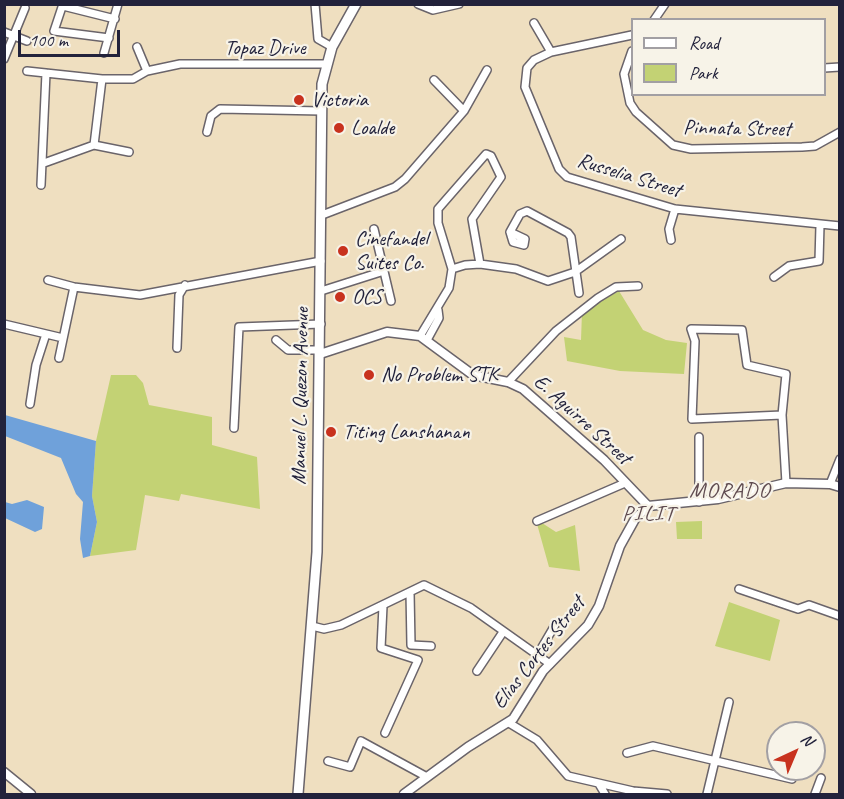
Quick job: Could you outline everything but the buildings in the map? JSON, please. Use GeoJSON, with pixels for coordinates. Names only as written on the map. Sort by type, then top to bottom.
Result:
{"type":"FeatureCollection","features":[{"type":"Feature","properties":{"kind":"main road","name":"Manuel L. Quezon Avenue"},"geometry":{"type":"LineString","coordinates":[[298,795],[317,552],[322,84],[332,47],[356,4]]}},
{"type":"Feature","properties":{"kind":"street"},"geometry":{"type":"LineString","coordinates":[[104,53],[118,4]]}},
{"type":"Feature","properties":{"kind":"street"},"geometry":{"type":"LineString","coordinates":[[315,4],[318,39],[332,47]]}},
{"type":"Feature","properties":{"kind":"street"},"geometry":{"type":"LineString","coordinates":[[418,4],[432,10],[459,4]]}},
{"type":"Feature","properties":{"kind":"street"},"geometry":{"type":"LineString","coordinates":[[655,18],[665,4]]}},
{"type":"Feature","properties":{"kind":"street"},"geometry":{"type":"LineString","coordinates":[[109,38],[54,31],[63,5],[77,6],[115,19]]}},
{"type":"Feature","properties":{"kind":"street"},"geometry":{"type":"LineString","coordinates":[[4,59],[25,8]]}},
{"type":"Feature","properties":{"kind":"street"},"geometry":{"type":"LineString","coordinates":[[534,23],[551,52]]}},
{"type":"Feature","properties":{"kind":"street"},"geometry":{"type":"LineString","coordinates":[[4,32],[27,41]]}},
{"type":"Feature","properties":{"kind":"street","name":"Russelia Street"},"geometry":{"type":"LineString","coordinates":[[631,35],[551,52],[534,60],[527,68],[524,78],[529,96],[559,170],[572,181],[675,209],[840,226]]}},
{"type":"Feature","properties":{"kind":"street"},"geometry":{"type":"LineString","coordinates":[[137,48],[147,71]]}},
{"type":"Feature","properties":{"kind":"street","name":"Pinnata Street"},"geometry":{"type":"LineString","coordinates":[[631,56],[624,74],[630,103],[636,112],[673,145],[691,149],[802,147],[815,146],[838,137]]}},
{"type":"Feature","properties":{"kind":"street","name":"Topaz Drive"},"geometry":{"type":"LineString","coordinates":[[27,70],[102,79],[133,79],[147,71],[180,63],[326,64]]}},
{"type":"Feature","properties":{"kind":"street"},"geometry":{"type":"LineString","coordinates":[[322,215],[395,187],[464,111],[487,70]]}},
{"type":"Feature","properties":{"kind":"street"},"geometry":{"type":"LineString","coordinates":[[41,185],[44,163],[46,73]]}},
{"type":"Feature","properties":{"kind":"street"},"geometry":{"type":"LineString","coordinates":[[94,145],[102,79]]}},
{"type":"Feature","properties":{"kind":"street"},"geometry":{"type":"LineString","coordinates":[[434,80],[464,111]]}},
{"type":"Feature","properties":{"kind":"street"},"geometry":{"type":"LineString","coordinates":[[207,132],[211,116],[220,109],[322,111]]}},
{"type":"Feature","properties":{"kind":"street"},"geometry":{"type":"LineString","coordinates":[[44,163],[94,145],[129,152]]}},
{"type":"Feature","properties":{"kind":"street"},"geometry":{"type":"LineString","coordinates":[[276,340],[288,350],[320,352],[387,332],[424,338],[432,315],[438,310],[449,288],[452,269],[438,223],[438,209],[483,155],[489,154],[501,179],[472,219],[480,264]]}},
{"type":"Feature","properties":{"kind":"street"},"geometry":{"type":"LineString","coordinates":[[671,240],[669,229],[675,209]]}},
{"type":"Feature","properties":{"kind":"street"},"geometry":{"type":"LineString","coordinates":[[510,232],[520,214],[527,211],[568,233],[571,237],[579,293]]}},
{"type":"Feature","properties":{"kind":"street"},"geometry":{"type":"LineString","coordinates":[[774,277],[789,266],[819,261],[820,225]]}},
{"type":"Feature","properties":{"kind":"street"},"geometry":{"type":"LineString","coordinates":[[374,230],[391,301]]}},
{"type":"Feature","properties":{"kind":"street"},"geometry":{"type":"LineString","coordinates":[[452,269],[465,264],[480,264],[516,269],[548,281],[575,272],[621,239]]}},
{"type":"Feature","properties":{"kind":"street"},"geometry":{"type":"LineString","coordinates":[[48,280],[140,295],[321,261]]}},
{"type":"Feature","properties":{"kind":"street"},"geometry":{"type":"LineString","coordinates":[[321,291],[384,271]]}},
{"type":"Feature","properties":{"kind":"street"},"geometry":{"type":"LineString","coordinates":[[177,348],[179,295],[185,285]]}},
{"type":"Feature","properties":{"kind":"street"},"geometry":{"type":"LineString","coordinates":[[508,382],[556,331],[598,298],[616,287],[638,285]]}},
{"type":"Feature","properties":{"kind":"street"},"geometry":{"type":"LineString","coordinates":[[59,358],[74,286]]}},
{"type":"Feature","properties":{"kind":"street"},"geometry":{"type":"LineString","coordinates":[[4,324],[63,338]]}},
{"type":"Feature","properties":{"kind":"street"},"geometry":{"type":"LineString","coordinates":[[234,428],[239,327],[321,324]]}},
{"type":"Feature","properties":{"kind":"street"},"geometry":{"type":"LineString","coordinates":[[782,415],[692,419],[695,341],[691,329],[742,330],[747,365],[782,371],[786,374],[782,415],[786,483]]}},
{"type":"Feature","properties":{"kind":"street"},"geometry":{"type":"LineString","coordinates":[[30,404],[36,365],[46,334]]}},
{"type":"Feature","properties":{"kind":"street","name":"E. Aguirre Street"},"geometry":{"type":"LineString","coordinates":[[424,338],[474,375],[508,382],[523,389],[592,450],[648,506]]}},
{"type":"Feature","properties":{"kind":"street"},"geometry":{"type":"LineString","coordinates":[[699,437],[699,502]]}},
{"type":"Feature","properties":{"kind":"street"},"geometry":{"type":"LineString","coordinates":[[830,484],[840,459]]}},
{"type":"Feature","properties":{"kind":"street"},"geometry":{"type":"LineString","coordinates":[[537,521],[625,483]]}},
{"type":"Feature","properties":{"kind":"street"},"geometry":{"type":"LineString","coordinates":[[648,506],[699,502],[786,483],[830,484],[840,487]]}},
{"type":"Feature","properties":{"kind":"street","name":"Elias Cortes Street"},"geometry":{"type":"LineString","coordinates":[[404,795],[468,747],[509,723],[550,664],[588,624],[599,606],[620,546],[635,519],[648,506]]}},
{"type":"Feature","properties":{"kind":"street"},"geometry":{"type":"LineString","coordinates":[[312,626],[324,629],[341,625],[424,585],[471,608],[550,664]]}},
{"type":"Feature","properties":{"kind":"street"},"geometry":{"type":"LineString","coordinates":[[739,589],[798,609],[809,605],[840,616]]}},
{"type":"Feature","properties":{"kind":"street"},"geometry":{"type":"LineString","coordinates":[[410,592],[411,645],[431,646]]}},
{"type":"Feature","properties":{"kind":"street"},"geometry":{"type":"LineString","coordinates":[[383,606],[381,648],[418,660],[385,733]]}},
{"type":"Feature","properties":{"kind":"street"},"geometry":{"type":"LineString","coordinates":[[538,654],[555,625]]}},
{"type":"Feature","properties":{"kind":"street"},"geometry":{"type":"LineString","coordinates":[[477,671],[503,632]]}},
{"type":"Feature","properties":{"kind":"street"},"geometry":{"type":"LineString","coordinates":[[707,795],[729,702]]}},
{"type":"Feature","properties":{"kind":"street"},"geometry":{"type":"LineString","coordinates":[[509,723],[537,740],[566,776],[667,795]]}},
{"type":"Feature","properties":{"kind":"street"},"geometry":{"type":"LineString","coordinates":[[327,761],[350,767],[361,741],[427,777]]}},
{"type":"Feature","properties":{"kind":"street"},"geometry":{"type":"LineString","coordinates":[[627,753],[653,746],[766,773]]}},
{"type":"Feature","properties":{"kind":"street"},"geometry":{"type":"LineString","coordinates":[[4,771],[20,782],[31,795]]}},
{"type":"Feature","properties":{"kind":"street"},"geometry":{"type":"LineString","coordinates":[[599,784],[605,795]]}},
{"type":"Feature","properties":{"kind":"green space"},"geometry":{"type":"Polygon","coordinates":[[[619,291],[643,330],[666,340],[687,343],[684,374],[620,371],[567,361],[564,337],[581,340],[582,312],[619,291]]]}},
{"type":"Feature","properties":{"kind":"green space"},"geometry":{"type":"Polygon","coordinates":[[[111,375],[136,375],[143,383],[149,405],[212,417],[212,445],[257,457],[260,509],[181,494],[179,501],[145,495],[136,550],[90,556],[97,522],[92,496],[96,441],[111,375]]]}},
{"type":"Feature","properties":{"kind":"green space"},"geometry":{"type":"Polygon","coordinates":[[[702,521],[702,539],[677,539],[676,522],[702,521]]]}},
{"type":"Feature","properties":{"kind":"green space"},"geometry":{"type":"Polygon","coordinates":[[[542,523],[556,532],[575,525],[580,571],[549,567],[537,524],[542,523]]]}},
{"type":"Feature","properties":{"kind":"green space"},"geometry":{"type":"Polygon","coordinates":[[[729,602],[780,620],[770,661],[715,646],[729,602]]]}},
{"type":"Feature","properties":{"kind":"water"},"geometry":{"type":"Polygon","coordinates":[[[5,415],[96,441],[92,496],[97,522],[90,556],[83,558],[80,539],[83,502],[76,494],[61,458],[5,436],[5,415]]]}},
{"type":"Feature","properties":{"kind":"water"},"geometry":{"type":"Polygon","coordinates":[[[27,500],[44,507],[42,529],[35,532],[5,518],[5,502],[12,504],[27,500]]]}},
{"type":"Feature","properties":{"kind":"place","name":"Victoria"},"geometry":{"type":"Point","coordinates":[299,100]}},
{"type":"Feature","properties":{"kind":"place","name":"Loalde"},"geometry":{"type":"Point","coordinates":[339,128]}},
{"type":"Feature","properties":{"kind":"place","name":"Cinefandel Suites Co."},"geometry":{"type":"Point","coordinates":[343,251]}},
{"type":"Feature","properties":{"kind":"place","name":"OCS"},"geometry":{"type":"Point","coordinates":[340,297]}},
{"type":"Feature","properties":{"kind":"place","name":"No Problem STK"},"geometry":{"type":"Point","coordinates":[369,375]}},
{"type":"Feature","properties":{"kind":"place","name":"Titing Lanshanan"},"geometry":{"type":"Point","coordinates":[331,432]}},
{"type":"Feature","properties":{"kind":"district","name":"MORADO"},"geometry":{"type":"Point","coordinates":[730,491]}},
{"type":"Feature","properties":{"kind":"district","name":"PILIT"},"geometry":{"type":"Point","coordinates":[649,514]}}]}
